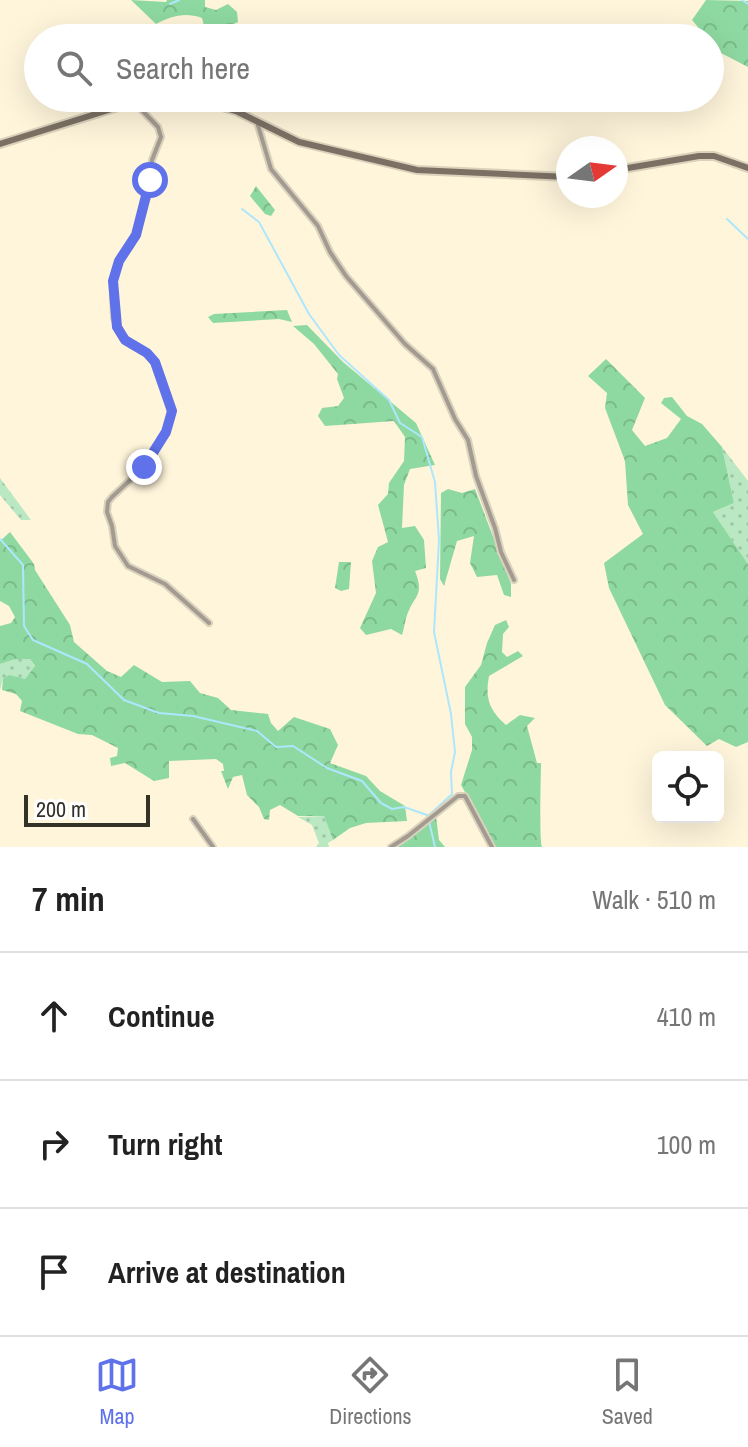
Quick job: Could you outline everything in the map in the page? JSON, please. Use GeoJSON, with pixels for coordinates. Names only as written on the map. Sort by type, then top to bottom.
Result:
{"type":"FeatureCollection","features":[{"type":"Feature","properties":{"kind":"main road"},"geometry":{"type":"LineString","coordinates":[[0,144],[100,112]]}},
{"type":"Feature","properties":{"kind":"main road"},"geometry":{"type":"LineString","coordinates":[[236,112],[299,142],[417,170],[556,176]]}},
{"type":"Feature","properties":{"kind":"main road"},"geometry":{"type":"LineString","coordinates":[[628,168],[714,156],[748,168]]}},
{"type":"Feature","properties":{"kind":"street"},"geometry":{"type":"LineString","coordinates":[[144,112],[158,127],[161,137],[152,160],[148,194],[136,235],[115,272],[114,318],[125,340],[147,353],[155,362],[172,411],[166,432],[144,467],[112,497],[106,507],[115,546],[128,566],[165,584],[209,623]]}},
{"type":"Feature","properties":{"kind":"street"},"geometry":{"type":"LineString","coordinates":[[257,122],[271,169],[318,226],[346,276],[405,344],[433,369],[468,440],[476,476],[501,552],[514,580]]}},
{"type":"Feature","properties":{"kind":"street"},"geometry":{"type":"LineString","coordinates":[[391,847],[453,798],[465,796],[492,847]]}},
{"type":"Feature","properties":{"kind":"street"},"geometry":{"type":"LineString","coordinates":[[193,819],[213,847]]}},
{"type":"Feature","properties":{"kind":"green space"},"geometry":{"type":"Polygon","coordinates":[[[131,0],[205,0],[205,7],[216,10],[228,4],[237,12],[238,22],[204,24],[202,18],[184,15],[156,24],[131,0]]]}},
{"type":"Feature","properties":{"kind":"green space"},"geometry":{"type":"Polygon","coordinates":[[[706,0],[748,1],[748,67],[724,55],[724,24],[695,24],[692,20],[706,0]]]}},
{"type":"Feature","properties":{"kind":"green space"},"geometry":{"type":"Polygon","coordinates":[[[256,186],[275,210],[271,216],[265,214],[250,196],[256,186]]]}},
{"type":"Feature","properties":{"kind":"green space"},"geometry":{"type":"Polygon","coordinates":[[[287,310],[292,322],[279,319],[213,323],[208,317],[214,314],[287,310]]]}},
{"type":"Feature","properties":{"kind":"green space"},"geometry":{"type":"Polygon","coordinates":[[[307,325],[343,362],[416,423],[435,465],[410,469],[404,485],[402,528],[415,526],[424,540],[426,568],[415,571],[419,591],[407,615],[402,635],[391,629],[366,635],[360,628],[376,593],[372,561],[378,547],[388,542],[378,505],[388,494],[389,483],[404,461],[405,437],[394,421],[325,426],[318,416],[322,408],[338,406],[344,398],[338,374],[314,344],[293,326],[307,325]]]}},
{"type":"Feature","properties":{"kind":"green space"},"geometry":{"type":"Polygon","coordinates":[[[606,359],[645,398],[632,430],[645,446],[667,438],[681,419],[661,403],[664,398],[672,397],[687,416],[702,424],[722,447],[734,503],[713,512],[748,564],[748,742],[736,747],[719,739],[707,746],[665,705],[609,588],[604,563],[643,534],[628,505],[625,461],[605,408],[607,393],[588,376],[606,359]]]}},
{"type":"Feature","properties":{"kind":"green space"},"geometry":{"type":"Polygon","coordinates":[[[722,447],[748,481],[748,564],[713,512],[734,503],[722,447]]]}},
{"type":"Feature","properties":{"kind":"green space"},"geometry":{"type":"Polygon","coordinates":[[[0,478],[31,520],[21,520],[0,495],[0,478]]]}},
{"type":"Feature","properties":{"kind":"green space"},"geometry":{"type":"Polygon","coordinates":[[[448,489],[462,493],[475,489],[511,584],[511,597],[504,595],[497,575],[477,577],[470,563],[474,536],[457,541],[444,586],[440,579],[441,493],[448,489]]]}},
{"type":"Feature","properties":{"kind":"green space"},"geometry":{"type":"Polygon","coordinates":[[[10,532],[34,564],[70,625],[74,642],[107,671],[121,677],[134,665],[162,682],[190,681],[200,693],[218,698],[231,710],[268,714],[278,731],[294,717],[330,729],[338,745],[330,763],[366,776],[380,791],[405,806],[407,821],[366,823],[350,828],[333,840],[324,816],[298,816],[280,805],[270,810],[269,820],[264,819],[259,807],[247,795],[242,775],[233,777],[228,789],[221,771],[224,771],[223,764],[216,759],[169,761],[169,778],[154,781],[125,763],[111,766],[110,758],[117,756],[118,748],[92,735],[78,734],[20,711],[22,701],[16,694],[2,690],[3,679],[9,675],[25,679],[35,666],[30,659],[0,664],[0,626],[11,623],[15,617],[9,606],[0,601],[0,541],[10,532]]]}},
{"type":"Feature","properties":{"kind":"green space"},"geometry":{"type":"Polygon","coordinates":[[[339,562],[351,562],[349,589],[341,591],[335,588],[339,562]]]}},
{"type":"Feature","properties":{"kind":"green space"},"geometry":{"type":"Polygon","coordinates":[[[506,620],[509,627],[503,634],[502,652],[507,657],[518,651],[523,656],[489,676],[488,697],[492,709],[506,725],[520,715],[535,718],[527,726],[537,763],[541,763],[542,847],[494,847],[461,785],[472,750],[472,737],[465,724],[465,687],[481,665],[495,625],[506,620]]]}},
{"type":"Feature","properties":{"kind":"green space"},"geometry":{"type":"Polygon","coordinates":[[[30,659],[35,667],[25,679],[3,679],[0,690],[0,664],[30,659]]]}},
{"type":"Feature","properties":{"kind":"green space"},"geometry":{"type":"Polygon","coordinates":[[[324,816],[333,840],[328,843],[329,847],[316,847],[319,843],[312,825],[298,817],[324,816]]]}},
{"type":"Feature","properties":{"kind":"green space"},"geometry":{"type":"Polygon","coordinates":[[[436,816],[439,840],[445,847],[397,847],[436,816]]]}},
{"type":"Feature","properties":{"kind":"waterway"},"geometry":{"type":"LineString","coordinates":[[170,4],[179,0]]}},
{"type":"Feature","properties":{"kind":"waterway"},"geometry":{"type":"LineString","coordinates":[[742,0],[748,4]]}},
{"type":"Feature","properties":{"kind":"waterway"},"geometry":{"type":"LineString","coordinates":[[242,209],[259,222],[309,314],[339,355],[389,400],[400,423],[422,437],[435,482],[439,540],[434,632],[451,714],[455,752],[451,772],[452,794],[428,816]]}},
{"type":"Feature","properties":{"kind":"waterway"},"geometry":{"type":"LineString","coordinates":[[727,219],[748,239]]}},
{"type":"Feature","properties":{"kind":"waterway"},"geometry":{"type":"LineString","coordinates":[[0,539],[23,565],[24,626],[33,640],[87,664],[124,700],[159,713],[193,716],[257,731],[276,747],[293,746],[327,768],[362,781],[381,803],[392,809],[404,807],[427,815]]}},
{"type":"Feature","properties":{"kind":"waterway"},"geometry":{"type":"LineString","coordinates":[[429,821],[435,847]]}},
{"type":"Feature","properties":{"kind":"route"},"geometry":{"type":"LineString","coordinates":[[144,467],[166,432],[172,411],[155,362],[147,353],[125,340],[117,327],[113,281],[119,261],[136,235],[150,180]]}}]}
